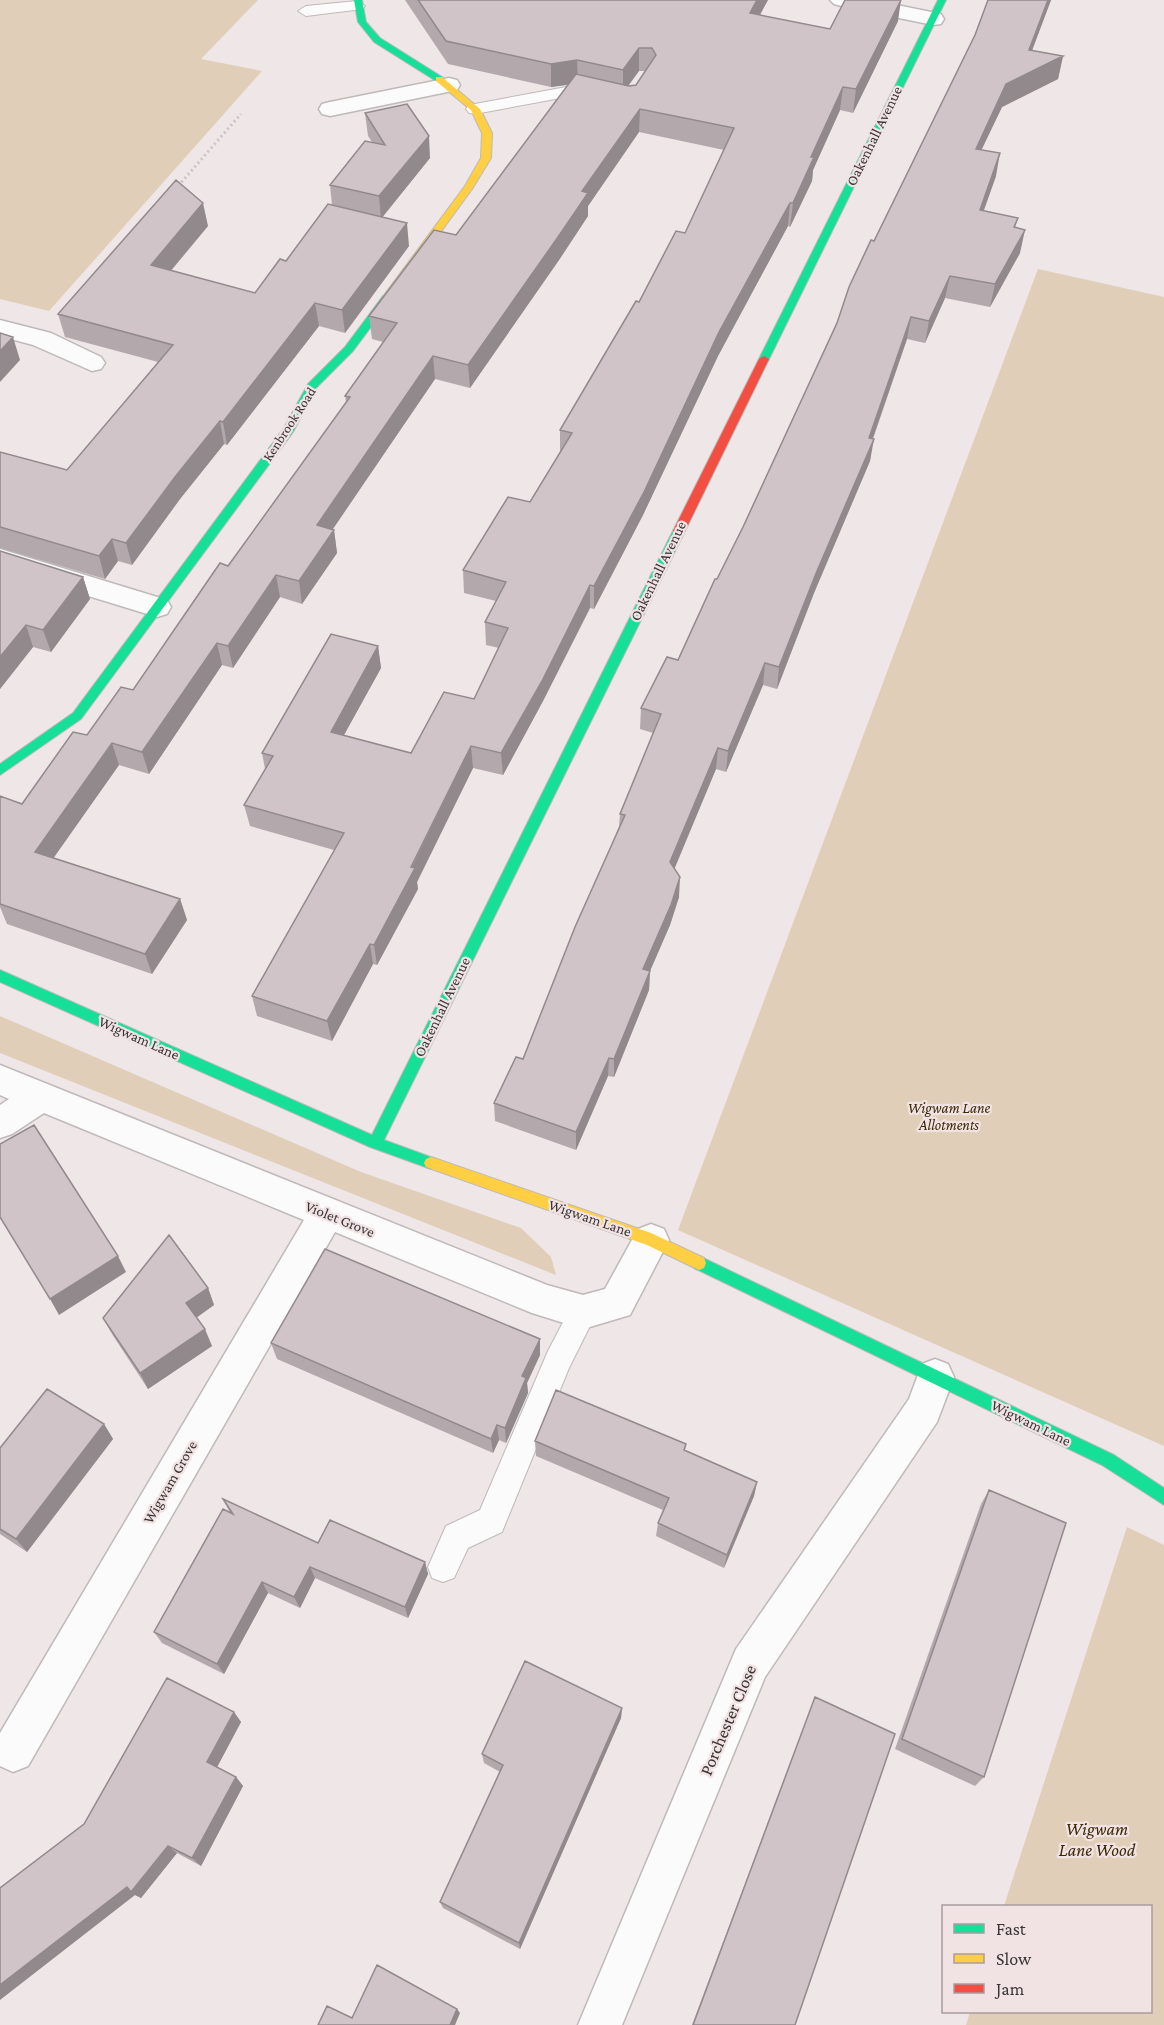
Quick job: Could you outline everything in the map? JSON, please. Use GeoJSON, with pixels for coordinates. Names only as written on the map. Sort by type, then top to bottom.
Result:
{"type":"FeatureCollection","features":[{"type":"Feature","properties":{"kind":"street"},"geometry":{"type":"LineString","coordinates":[[842,0],[937,9]]}},
{"type":"Feature","properties":{"kind":"street","name":"Kenbrook Road"},"geometry":{"type":"LineString","coordinates":[[0,770],[76,716],[289,429],[312,386],[349,349],[469,187],[486,158],[487,133],[475,109],[448,85],[377,40],[362,22],[357,3]]}},
{"type":"Feature","properties":{"kind":"street","name":"Oakenhall Avenue"},"geometry":{"type":"LineString","coordinates":[[375,1143],[937,9]]}},
{"type":"Feature","properties":{"kind":"street"},"geometry":{"type":"LineString","coordinates":[[330,110],[448,85]]}},
{"type":"Feature","properties":{"kind":"street"},"geometry":{"type":"LineString","coordinates":[[0,328],[42,339],[92,363]]}},
{"type":"Feature","properties":{"kind":"street"},"geometry":{"type":"LineString","coordinates":[[0,559],[158,607]]}},
{"type":"Feature","properties":{"kind":"street","name":"Wigwam Lane"},"geometry":{"type":"LineString","coordinates":[[0,976],[375,1143],[651,1240],[1108,1460],[1164,1497]]}},
{"type":"Feature","properties":{"kind":"street","name":"Violet Grove"},"geometry":{"type":"LineString","coordinates":[[0,1080],[544,1301],[583,1312],[617,1304],[651,1240]]}},
{"type":"Feature","properties":{"kind":"street"},"geometry":{"type":"LineString","coordinates":[[0,1123],[41,1096]]}},
{"type":"Feature","properties":{"kind":"street","name":"Wigwam Grove"},"geometry":{"type":"LineString","coordinates":[[12,1751],[327,1213]]}},
{"type":"Feature","properties":{"kind":"street","name":"Porchester Close"},"geometry":{"type":"LineString","coordinates":[[600,2025],[750,1663],[924,1409],[936,1377]]}},
{"type":"Feature","properties":{"kind":"lane"},"geometry":{"type":"LineString","coordinates":[[306,11],[357,3]]}},
{"type":"Feature","properties":{"kind":"lane"},"geometry":{"type":"LineString","coordinates":[[475,109],[577,90],[608,98]]}},
{"type":"Feature","properties":{"kind":"lane"},"geometry":{"type":"LineString","coordinates":[[443,1567],[457,1537],[491,1521],[558,1361],[583,1312]]}},
{"type":"Feature","properties":{"kind":"path"},"geometry":{"type":"LineString","coordinates":[[172,192],[241,114]]}},
{"type":"Feature","properties":{"kind":"green space"},"geometry":{"type":"Polygon","coordinates":[[[0,0],[258,0],[201,59],[262,71],[49,311],[0,299],[0,0]]]}},
{"type":"Feature","properties":{"kind":"green space","name":"Wigwam Lane Allotments"},"geometry":{"type":"Polygon","coordinates":[[[1038,269],[1164,297],[1164,1446],[678,1230],[1038,269]]]}},
{"type":"Feature","properties":{"kind":"green space"},"geometry":{"type":"Polygon","coordinates":[[[0,1016],[361,1172],[521,1228],[551,1257],[556,1275],[0,1053],[0,1016]]]}},
{"type":"Feature","properties":{"kind":"green space","name":"Wigwam Lane Wood"},"geometry":{"type":"Polygon","coordinates":[[[1127,1527],[1164,1545],[1164,2025],[966,2025],[970,2013],[1152,2013],[1152,1905],[1004,1905],[1127,1527]]]}},
{"type":"Feature","properties":{"kind":"building"},"geometry":{"type":"Polygon","coordinates":[[[418,0],[757,0],[750,13],[830,29],[845,0],[901,0],[856,89],[843,87],[793,203],[790,203],[719,332],[644,492],[594,586],[590,585],[543,679],[501,753],[471,746],[411,867],[415,868],[374,945],[370,944],[327,1021],[252,996],[344,833],[244,805],[273,756],[262,753],[331,634],[378,646],[331,732],[411,753],[444,692],[474,699],[508,628],[485,622],[506,582],[463,570],[508,497],[530,502],[572,433],[560,430],[636,301],[639,302],[676,231],[685,233],[734,128],[640,109],[582,191],[588,193],[468,365],[433,356],[317,525],[334,530],[299,581],[276,575],[228,646],[217,643],[142,752],[112,743],[35,852],[180,899],[145,954],[0,904],[0,796],[22,804],[73,732],[87,735],[121,687],[133,690],[220,563],[228,566],[350,397],[345,396],[397,323],[369,316],[434,230],[456,235],[576,74],[629,86],[636,85],[656,55],[652,48],[639,48],[623,70],[577,60],[551,64],[446,41],[418,0]]]}},
{"type":"Feature","properties":{"kind":"building"},"geometry":{"type":"Polygon","coordinates":[[[988,0],[1048,0],[1029,50],[1063,56],[1006,84],[976,149],[1000,153],[980,210],[1018,218],[1014,227],[1025,230],[995,284],[950,276],[929,321],[911,317],[869,438],[874,439],[817,571],[779,667],[765,663],[728,751],[718,748],[670,862],[680,877],[671,905],[643,969],[650,971],[614,1059],[609,1058],[576,1132],[494,1103],[516,1057],[523,1059],[575,927],[625,815],[620,814],[661,714],[641,708],[667,657],[678,660],[715,579],[743,527],[837,323],[849,287],[871,240],[874,241],[975,35],[988,0]]]}},
{"type":"Feature","properties":{"kind":"building"},"geometry":{"type":"Polygon","coordinates":[[[407,104],[429,136],[379,196],[330,185],[365,141],[385,145],[365,113],[407,104]]]}},
{"type":"Feature","properties":{"kind":"building"},"geometry":{"type":"Polygon","coordinates":[[[176,180],[203,203],[151,265],[255,293],[280,259],[286,261],[328,204],[407,223],[342,310],[315,303],[223,422],[220,421],[175,477],[126,543],[112,539],[99,556],[0,527],[0,452],[67,470],[173,345],[58,314],[176,180]]]}},
{"type":"Feature","properties":{"kind":"building"},"geometry":{"type":"Polygon","coordinates":[[[0,333],[13,337],[0,351],[0,333]]]}},
{"type":"Feature","properties":{"kind":"building"},"geometry":{"type":"Polygon","coordinates":[[[0,551],[83,577],[43,630],[26,625],[0,657],[0,551]]]}},
{"type":"Feature","properties":{"kind":"building"},"geometry":{"type":"Polygon","coordinates":[[[34,1125],[118,1256],[50,1299],[0,1217],[0,1144],[34,1125]]]}},
{"type":"Feature","properties":{"kind":"building"},"geometry":{"type":"Polygon","coordinates":[[[169,1235],[208,1288],[186,1303],[205,1329],[140,1373],[103,1318],[169,1235]]]}},
{"type":"Feature","properties":{"kind":"building"},"geometry":{"type":"Polygon","coordinates":[[[325,1249],[540,1339],[522,1376],[526,1378],[505,1428],[497,1425],[491,1439],[271,1343],[325,1249]]]}},
{"type":"Feature","properties":{"kind":"building"},"geometry":{"type":"Polygon","coordinates":[[[47,1389],[104,1424],[16,1539],[0,1529],[0,1448],[47,1389]]]}},
{"type":"Feature","properties":{"kind":"building"},"geometry":{"type":"Polygon","coordinates":[[[556,1390],[686,1444],[684,1450],[757,1482],[727,1555],[658,1523],[669,1498],[535,1441],[556,1390]]]}},
{"type":"Feature","properties":{"kind":"building"},"geometry":{"type":"Polygon","coordinates":[[[989,1490],[1066,1523],[984,1777],[902,1739],[989,1490]]]}},
{"type":"Feature","properties":{"kind":"building"},"geometry":{"type":"Polygon","coordinates":[[[223,1499],[318,1543],[330,1520],[425,1562],[405,1607],[310,1567],[294,1597],[262,1582],[217,1664],[154,1632],[223,1509],[233,1514],[223,1499]]]}},
{"type":"Feature","properties":{"kind":"building"},"geometry":{"type":"Polygon","coordinates":[[[525,1661],[622,1708],[519,1943],[440,1902],[503,1765],[482,1754],[525,1661]]]}},
{"type":"Feature","properties":{"kind":"building"},"geometry":{"type":"Polygon","coordinates":[[[167,1678],[234,1712],[207,1762],[236,1777],[192,1858],[168,1846],[131,1892],[127,1887],[0,1985],[0,1888],[84,1824],[167,1678]]]}},
{"type":"Feature","properties":{"kind":"building"},"geometry":{"type":"Polygon","coordinates":[[[815,1697],[895,1734],[795,2025],[693,2025],[815,1697]]]}},
{"type":"Feature","properties":{"kind":"building"},"geometry":{"type":"Polygon","coordinates":[[[377,1965],[457,2009],[450,2025],[318,2025],[327,2006],[352,2018],[377,1965]]]}},
{"type":"Feature","properties":{"kind":"traffic: fast"},"geometry":{"type":"LineString","coordinates":[[358,0],[362,22],[377,40],[439,79]]}},
{"type":"Feature","properties":{"kind":"traffic: fast"},"geometry":{"type":"LineString","coordinates":[[764,359],[942,0]]}},
{"type":"Feature","properties":{"kind":"traffic: fast"},"geometry":{"type":"LineString","coordinates":[[0,770],[77,716],[289,429],[312,386],[349,349],[387,298]]}},
{"type":"Feature","properties":{"kind":"traffic: fast"},"geometry":{"type":"LineString","coordinates":[[375,1143],[679,531]]}},
{"type":"Feature","properties":{"kind":"traffic: fast"},"geometry":{"type":"LineString","coordinates":[[0,976],[375,1143],[431,1163]]}},
{"type":"Feature","properties":{"kind":"traffic: fast"},"geometry":{"type":"LineString","coordinates":[[699,1263],[1108,1460],[1164,1497]]}},
{"type":"Feature","properties":{"kind":"traffic: slow"},"geometry":{"type":"LineString","coordinates":[[387,298],[469,187],[486,158],[487,133],[475,109],[439,79]]}},
{"type":"Feature","properties":{"kind":"traffic: slow"},"geometry":{"type":"LineString","coordinates":[[431,1163],[651,1240],[699,1263]]}},
{"type":"Feature","properties":{"kind":"traffic: jam"},"geometry":{"type":"LineString","coordinates":[[679,531],[764,359]]}}]}
